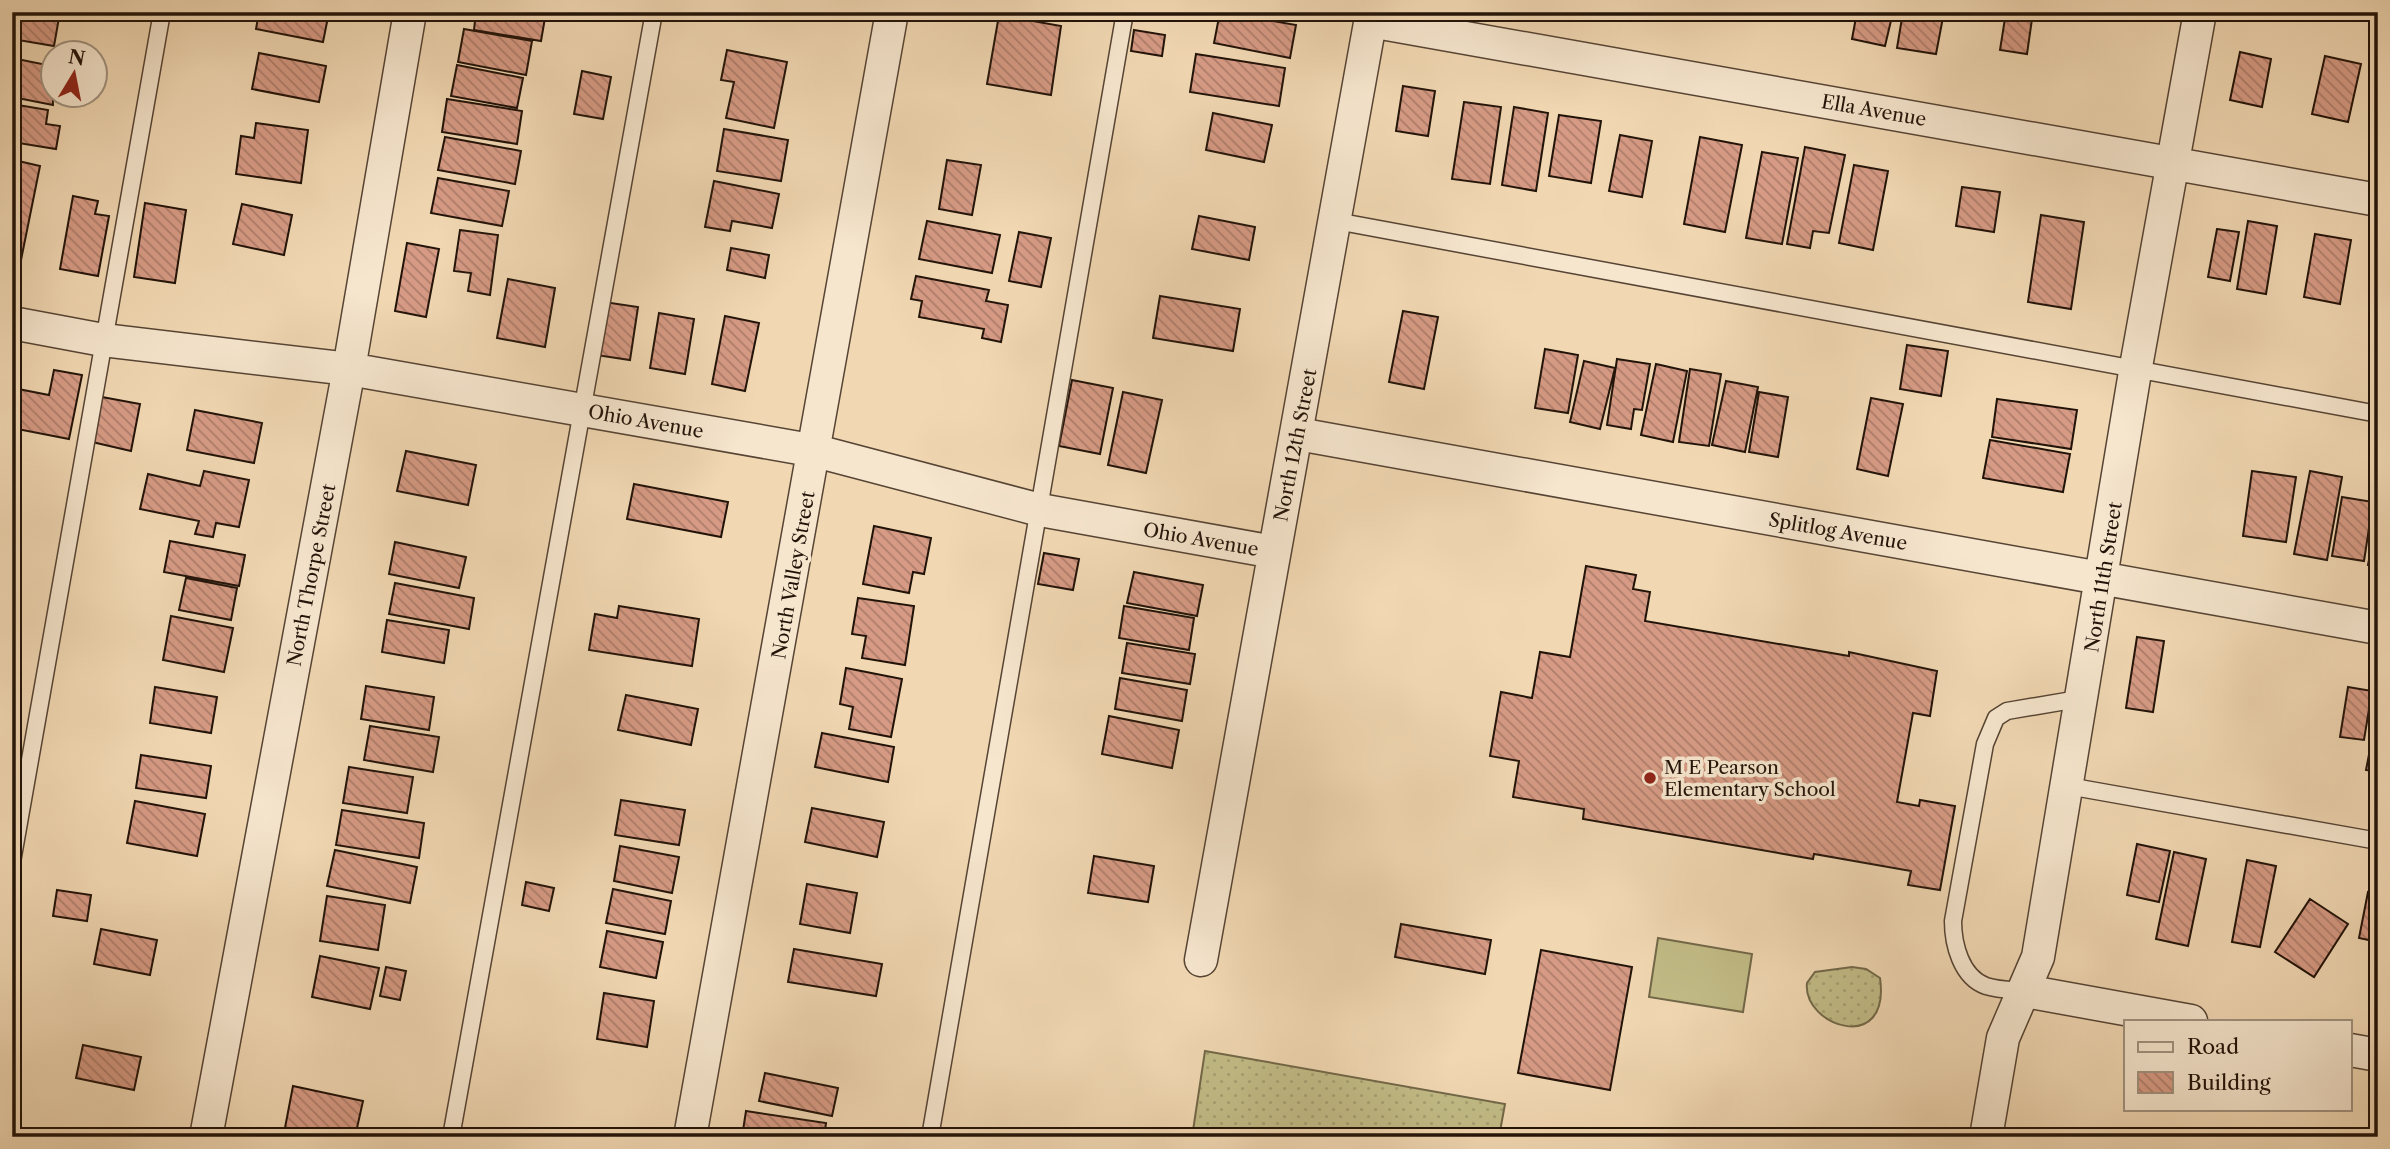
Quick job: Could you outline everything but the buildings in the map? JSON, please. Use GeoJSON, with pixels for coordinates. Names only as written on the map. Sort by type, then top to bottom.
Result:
{"type":"FeatureCollection","features":[{"type":"Feature","properties":{"kind":"street","name":"North Thorpe Street"},"geometry":{"type":"LineString","coordinates":[[206,1137],[349,369],[410,12]]}},
{"type":"Feature","properties":{"kind":"street","name":"North Valley Street"},"geometry":{"type":"LineString","coordinates":[[691,1137],[816,452],[892,12]]}},
{"type":"Feature","properties":{"kind":"street","name":"North 11th Street"},"geometry":{"type":"LineString","coordinates":[[1986,1137],[2003,1038],[2038,957],[2084,698],[2135,372],[2200,12]]}},
{"type":"Feature","properties":{"kind":"street","name":"Ella Avenue"},"geometry":{"type":"LineString","coordinates":[[1371,16],[2378,200]]}},
{"type":"Feature","properties":{"kind":"street","name":"North 12th Street"},"geometry":{"type":"LineString","coordinates":[[1201,960],[1274,552],[1298,434],[1371,16]]}},
{"type":"Feature","properties":{"kind":"street","name":"Ohio Avenue"},"geometry":{"type":"LineString","coordinates":[[12,323],[103,340],[349,369],[816,452],[1040,510],[1274,552]]}},
{"type":"Feature","properties":{"kind":"street","name":"Splitlog Avenue"},"geometry":{"type":"LineString","coordinates":[[1298,434],[2378,628]]}},
{"type":"Feature","properties":{"kind":"street"},"geometry":{"type":"LineString","coordinates":[[2025,991],[2185,1020]]}},
{"type":"Feature","properties":{"kind":"street"},"geometry":{"type":"LineString","coordinates":[[2352,1050],[2378,1055]]}},
{"type":"Feature","properties":{"kind":"lane"},"geometry":{"type":"LineString","coordinates":[[12,862],[162,12]]}},
{"type":"Feature","properties":{"kind":"lane"},"geometry":{"type":"LineString","coordinates":[[451,1137],[654,12]]}},
{"type":"Feature","properties":{"kind":"lane"},"geometry":{"type":"LineString","coordinates":[[930,1137],[1125,12]]}},
{"type":"Feature","properties":{"kind":"lane"},"geometry":{"type":"LineString","coordinates":[[1336,221],[2135,372],[2378,414]]}},
{"type":"Feature","properties":{"kind":"lane"},"geometry":{"type":"LineString","coordinates":[[2025,991],[1985,986],[1970,974],[1959,956],[1953,938],[1953,921],[1985,744],[1996,718],[2007,710],[2084,698]]}},
{"type":"Feature","properties":{"kind":"lane"},"geometry":{"type":"LineString","coordinates":[[2068,786],[2378,841]]}},
{"type":"Feature","properties":{"kind":"shaded area"},"geometry":{"type":"Polygon","coordinates":[[[1658,938],[1752,954],[1743,1012],[1649,997],[1658,938]]]}},
{"type":"Feature","properties":{"kind":"shaded area"},"geometry":{"type":"Polygon","coordinates":[[[1852,967],[1866,969],[1880,978],[1880,1002],[1873,1018],[1860,1025],[1846,1026],[1831,1021],[1818,1011],[1809,998],[1807,983],[1815,972],[1852,967]]]}},
{"type":"Feature","properties":{"kind":"shaded area"},"geometry":{"type":"Polygon","coordinates":[[[1205,1051],[1505,1104],[1499,1137],[1192,1137],[1205,1051]]]}},
{"type":"Feature","properties":{"kind":"place","name":"M E Pearson Elementary School"},"geometry":{"type":"Point","coordinates":[1650,778]}}]}
